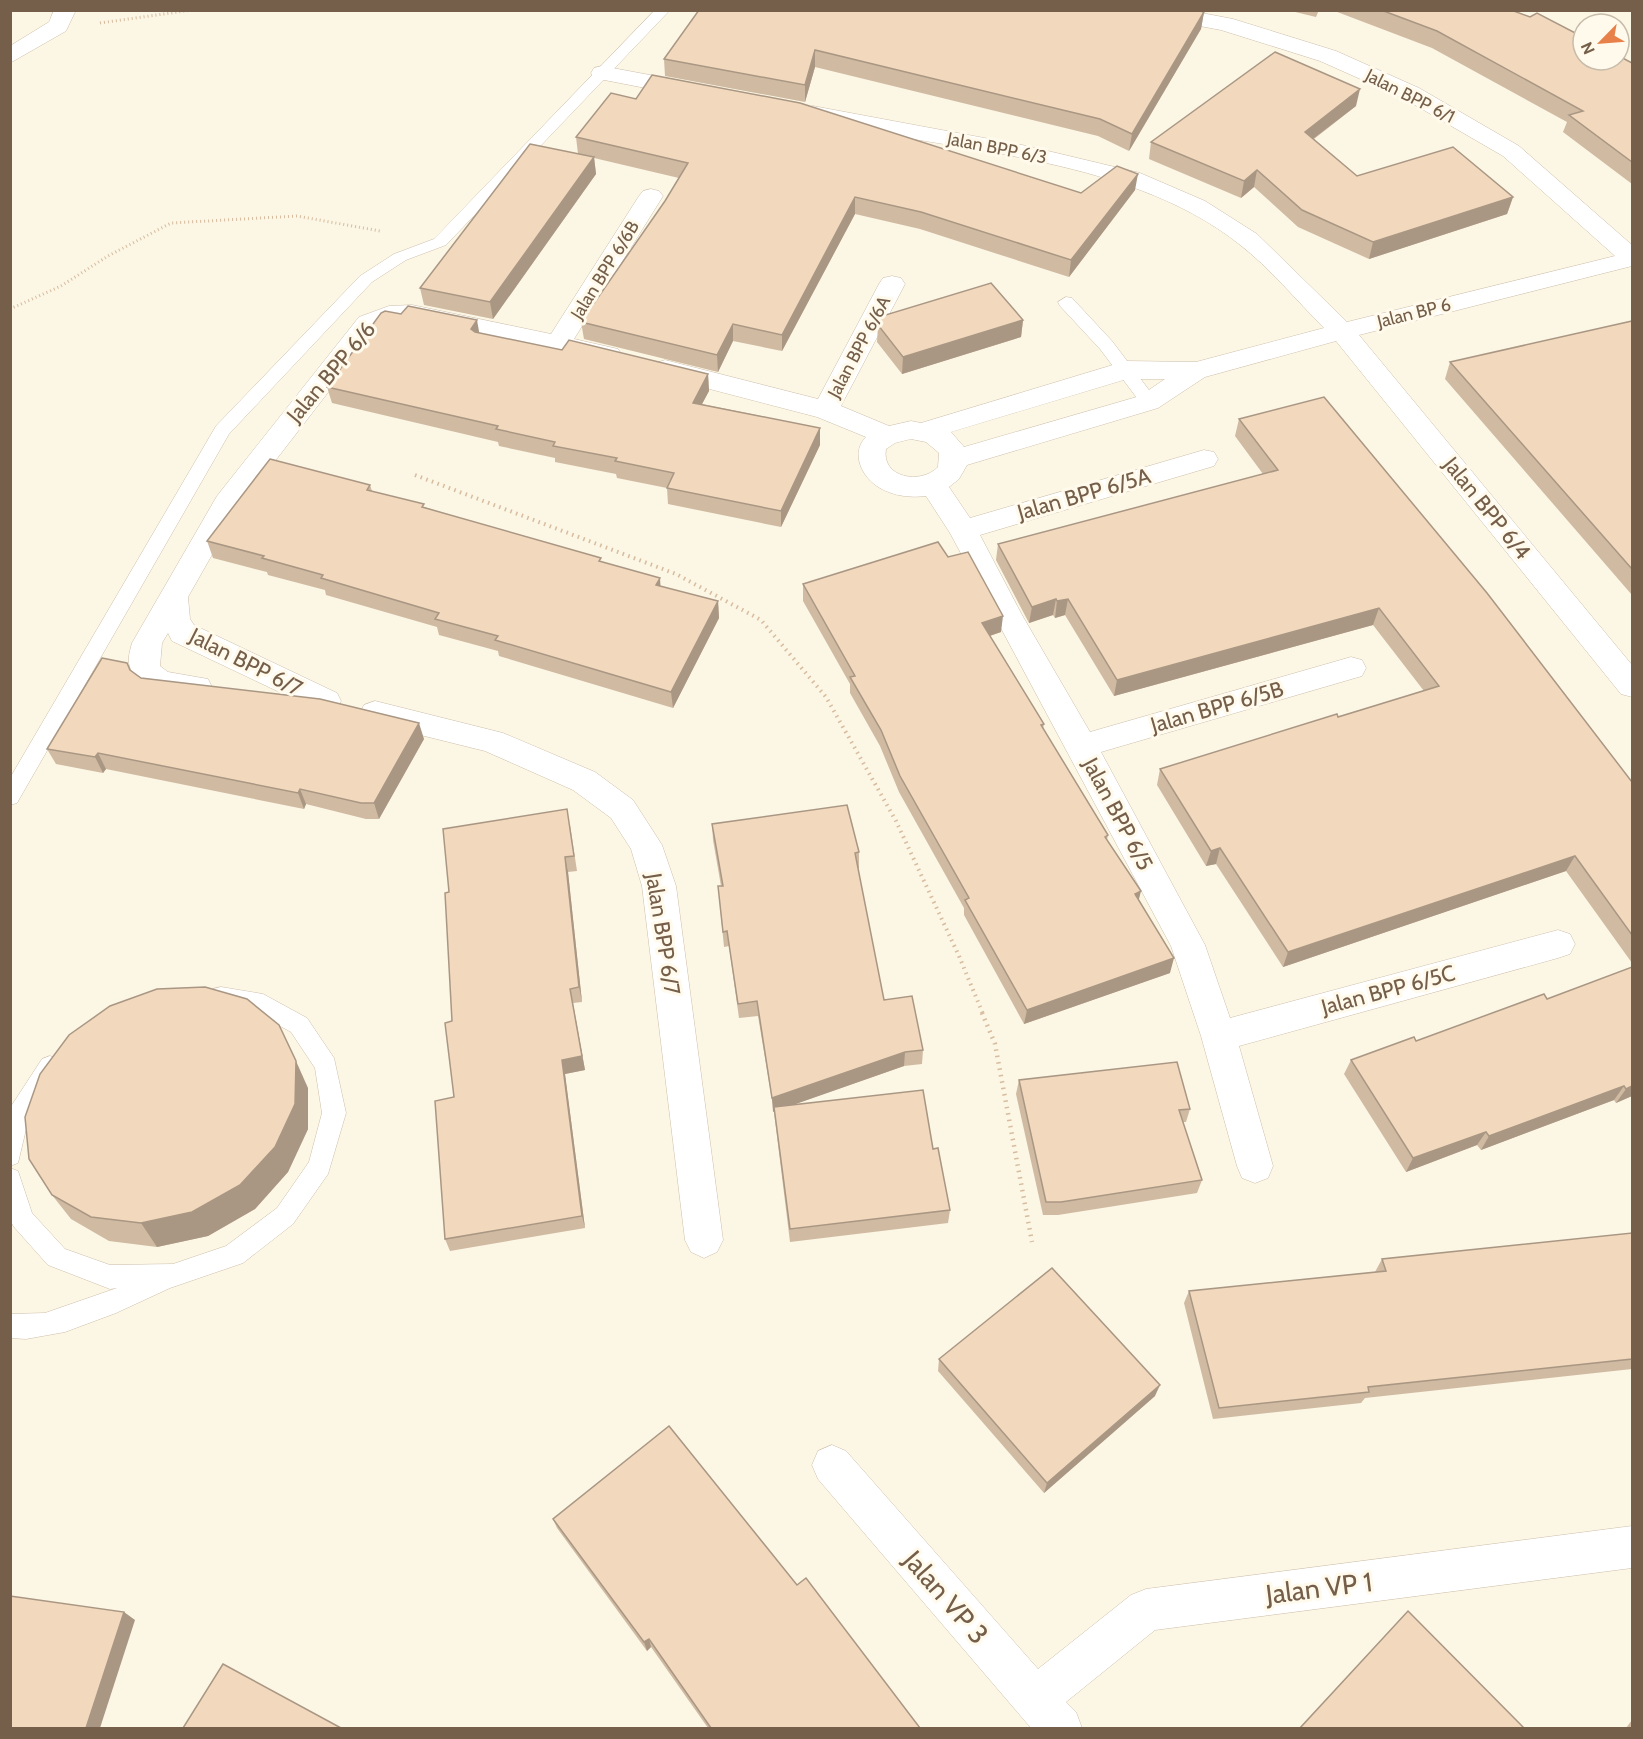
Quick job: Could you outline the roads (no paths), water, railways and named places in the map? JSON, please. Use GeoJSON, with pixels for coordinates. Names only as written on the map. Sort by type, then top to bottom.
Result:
{"type":"FeatureCollection","features":[{"type":"Feature","properties":{"kind":"street","name":"Jalan BPP 6/1"},"geometry":{"type":"LineString","coordinates":[[1147,10],[1225,24],[1328,56],[1411,93],[1511,151],[1632,258]]}},
{"type":"Feature","properties":{"kind":"street"},"geometry":{"type":"LineString","coordinates":[[10,56],[62,18]]}},
{"type":"Feature","properties":{"kind":"street"},"geometry":{"type":"LineString","coordinates":[[602,73],[708,93]]}},
{"type":"Feature","properties":{"kind":"street","name":"Jalan BPP 6/3"},"geometry":{"type":"LineString","coordinates":[[791,109],[1027,153],[1132,178],[1196,206],[1248,239],[1342,331]]}},
{"type":"Feature","properties":{"kind":"street","name":"Jalan BPP 6/6B"},"geometry":{"type":"LineString","coordinates":[[559,343],[651,196]]}},
{"type":"Feature","properties":{"kind":"street","name":"Jalan BP 6"},"geometry":{"type":"LineString","coordinates":[[1196,371],[1342,331],[1632,258]]}},
{"type":"Feature","properties":{"kind":"street","name":"Jalan BPP 6/6A"},"geometry":{"type":"LineString","coordinates":[[826,410],[892,284]]}},
{"type":"Feature","properties":{"kind":"street","name":"Jalan BPP 6/6"},"geometry":{"type":"LineString","coordinates":[[173,595],[227,503],[255,465],[357,336],[379,316],[394,312],[412,313],[559,343],[826,410],[887,435]]}},
{"type":"Feature","properties":{"kind":"street","name":"Jalan BPP 6/4"},"geometry":{"type":"LineString","coordinates":[[1342,331],[1632,686]]}},
{"type":"Feature","properties":{"kind":"street"},"geometry":{"type":"LineString","coordinates":[[924,431],[945,442],[952,450],[954,459],[951,469],[944,478],[932,484],[917,487],[901,486],[887,481],[876,473],[871,463],[871,452],[876,442],[898,431],[924,431],[1126,370],[1196,371]]}},
{"type":"Feature","properties":{"kind":"street"},"geometry":{"type":"LineString","coordinates":[[954,459],[1149,402],[1196,371]]}},
{"type":"Feature","properties":{"kind":"street"},"geometry":{"type":"LineString","coordinates":[[1051,392],[1072,423]]}},
{"type":"Feature","properties":{"kind":"street","name":"Jalan BPP 6/5A"},"geometry":{"type":"LineString","coordinates":[[963,530],[1204,459]]}},
{"type":"Feature","properties":{"kind":"street","name":"Jalan BPP 6/5"},"geometry":{"type":"LineString","coordinates":[[932,484],[963,530],[1008,617],[1082,746],[1188,945],[1219,1036],[1255,1166]]}},
{"type":"Feature","properties":{"kind":"street","name":"Jalan BPP 6/7"},"geometry":{"type":"LineString","coordinates":[[173,595],[147,643],[143,656],[145,667],[160,684],[326,702],[492,741],[584,781],[622,809],[646,845],[659,886],[704,1240]]}},
{"type":"Feature","properties":{"kind":"street","name":"Jalan BPP 6/7"},"geometry":{"type":"LineString","coordinates":[[173,595],[175,620],[183,633],[326,702]]}},
{"type":"Feature","properties":{"kind":"street","name":"Jalan BPP 6/5B"},"geometry":{"type":"LineString","coordinates":[[1082,746],[1351,668]]}},
{"type":"Feature","properties":{"kind":"street","name":"Jalan BPP 6/5C"},"geometry":{"type":"LineString","coordinates":[[1219,1036],[1558,944]]}},
{"type":"Feature","properties":{"kind":"street","name":"Jalan VP 3"},"geometry":{"type":"LineString","coordinates":[[832,1465],[1047,1714]]}},
{"type":"Feature","properties":{"kind":"street","name":"Jalan VP 1"},"geometry":{"type":"LineString","coordinates":[[1047,1714],[1146,1610],[1632,1547]]}},
{"type":"Feature","properties":{"kind":"lane"},"geometry":{"type":"LineString","coordinates":[[10,797],[222,430],[366,279],[400,257],[440,242],[663,10]]}},
{"type":"Feature","properties":{"kind":"lane"},"geometry":{"type":"LineString","coordinates":[[1066,302],[1126,370],[1149,402]]}},
{"type":"Feature","properties":{"kind":"lane"},"geometry":{"type":"LineString","coordinates":[[10,1326],[23,1329],[73,1317],[173,1276],[234,1255],[285,1216],[320,1167],[334,1113],[326,1065],[298,1025],[255,1001],[202,993]]}},
{"type":"Feature","properties":{"kind":"lane"},"geometry":{"type":"LineString","coordinates":[[10,1156],[17,1118],[47,1069],[69,1048]]}},
{"type":"Feature","properties":{"kind":"lane"},"geometry":{"type":"LineString","coordinates":[[10,1179],[22,1219],[57,1257],[110,1277],[173,1276]]}}]}
